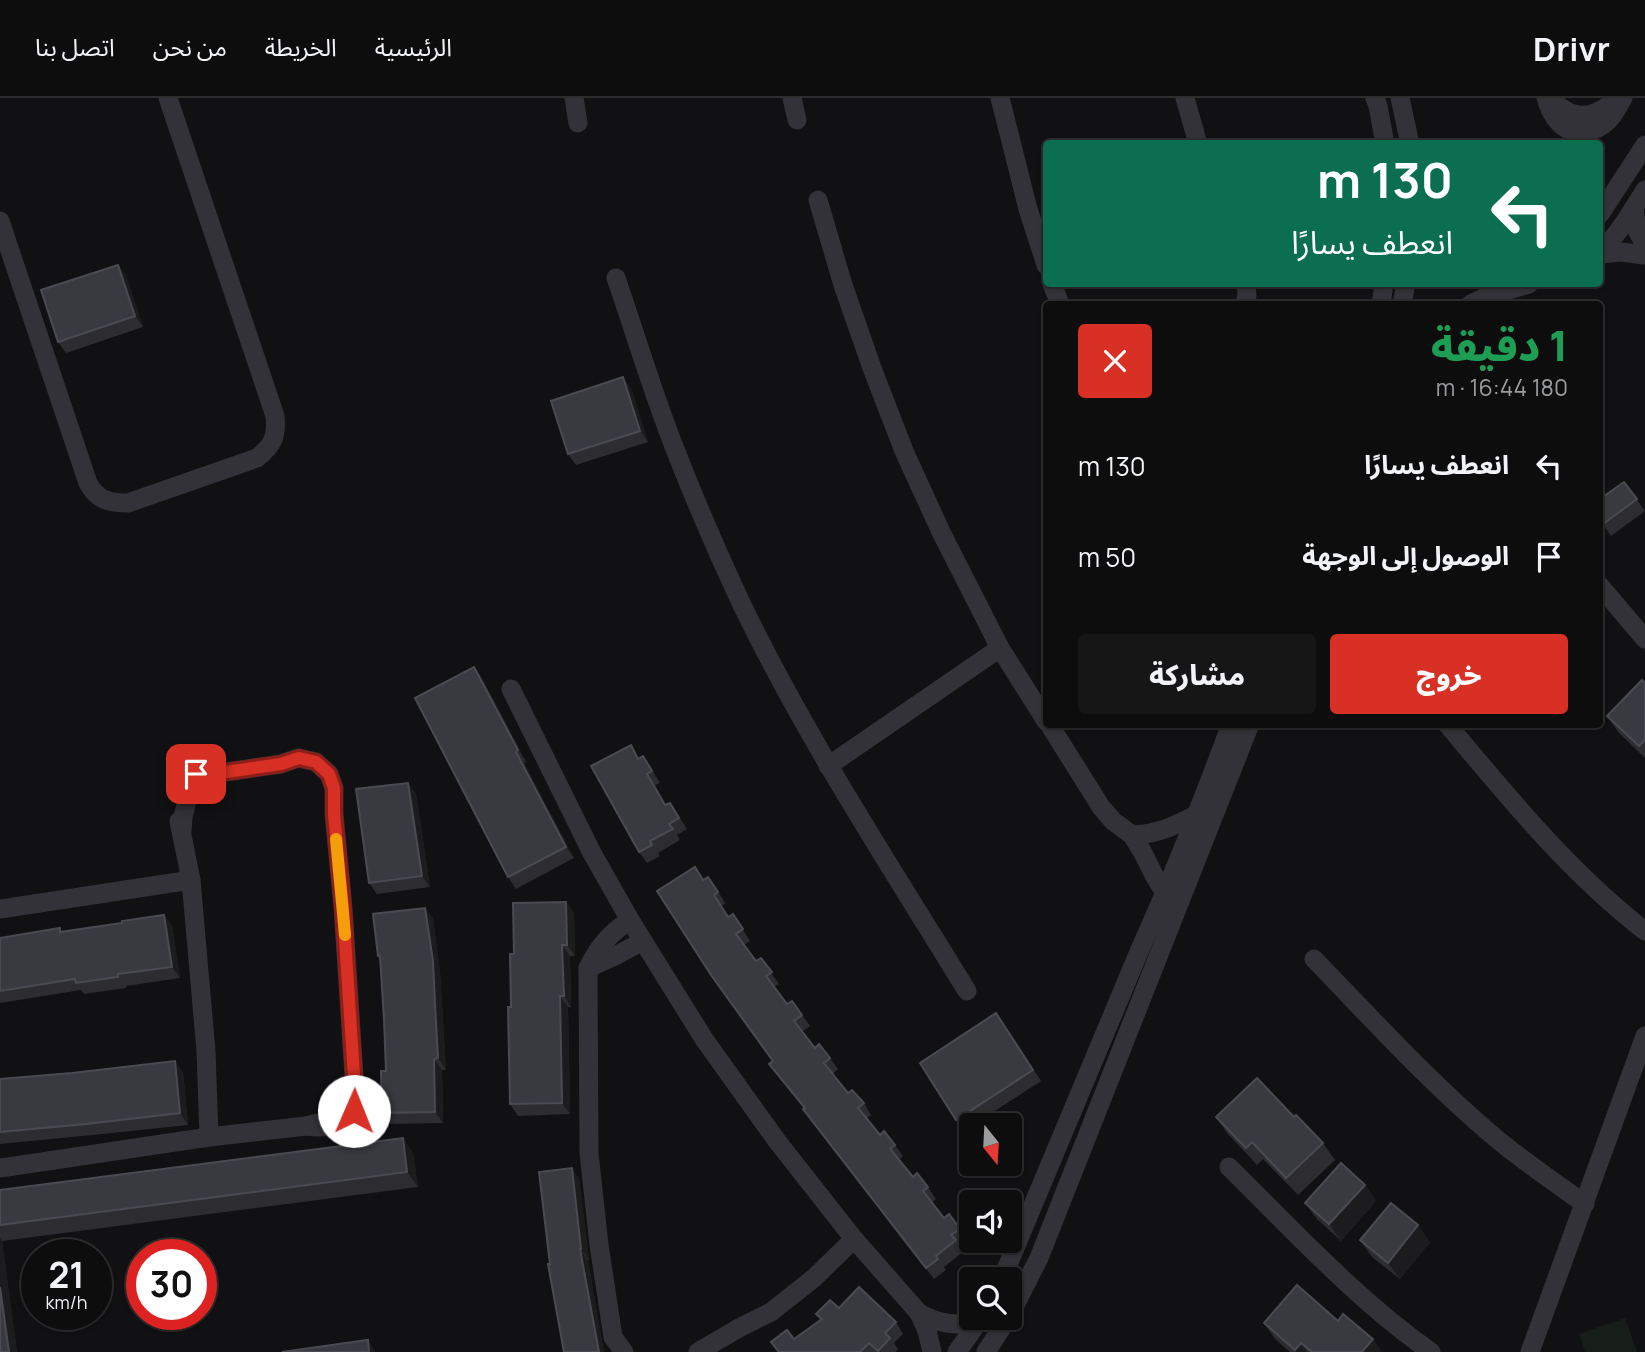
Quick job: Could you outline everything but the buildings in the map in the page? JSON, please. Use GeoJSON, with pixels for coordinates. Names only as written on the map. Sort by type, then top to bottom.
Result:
{"type":"FeatureCollection","features":[{"type":"Feature","properties":{"kind":"street"},"geometry":{"type":"LineString","coordinates":[[0,221],[93,492],[115,503],[128,503],[257,458],[267,451],[274,440],[275,415],[168,98]]}},
{"type":"Feature","properties":{"kind":"street"},"geometry":{"type":"LineString","coordinates":[[574,98],[578,123]]}},
{"type":"Feature","properties":{"kind":"street"},"geometry":{"type":"LineString","coordinates":[[792,98],[797,120]]}},
{"type":"Feature","properties":{"kind":"street"},"geometry":{"type":"LineString","coordinates":[[1000,98],[1028,209],[1043,256]]}},
{"type":"Feature","properties":{"kind":"street"},"geometry":{"type":"LineString","coordinates":[[1185,98],[1197,140]]}},
{"type":"Feature","properties":{"kind":"street"},"geometry":{"type":"LineString","coordinates":[[1375,98],[1384,140]]}},
{"type":"Feature","properties":{"kind":"street"},"geometry":{"type":"LineString","coordinates":[[1400,98],[1409,140]]}},
{"type":"Feature","properties":{"kind":"street"},"geometry":{"type":"LineString","coordinates":[[1548,98],[1567,113],[1587,116],[1605,109],[1617,98]]}},
{"type":"Feature","properties":{"kind":"street"},"geometry":{"type":"LineString","coordinates":[[1548,98],[1550,112],[1562,126],[1573,133],[1590,132],[1604,124],[1614,114],[1623,98]]}},
{"type":"Feature","properties":{"kind":"street"},"geometry":{"type":"LineString","coordinates":[[1603,209],[1645,145]]}},
{"type":"Feature","properties":{"kind":"street"},"geometry":{"type":"LineString","coordinates":[[1603,250],[1622,228],[1645,190]]}},
{"type":"Feature","properties":{"kind":"street"},"geometry":{"type":"LineString","coordinates":[[818,200],[843,285],[904,451],[940,532],[1000,648],[1043,715]]}},
{"type":"Feature","properties":{"kind":"street"},"geometry":{"type":"LineString","coordinates":[[1634,208],[1637,230],[1645,246]]}},
{"type":"Feature","properties":{"kind":"street"},"geometry":{"type":"LineString","coordinates":[[1603,253],[1645,255]]}},
{"type":"Feature","properties":{"kind":"street"},"geometry":{"type":"LineString","coordinates":[[616,278],[672,442],[742,605],[828,766],[967,991]]}},
{"type":"Feature","properties":{"kind":"street"},"geometry":{"type":"LineString","coordinates":[[1477,301],[1518,287]]}},
{"type":"Feature","properties":{"kind":"street"},"geometry":{"type":"LineString","coordinates":[[1603,590],[1645,639]]}},
{"type":"Feature","properties":{"kind":"street"},"geometry":{"type":"LineString","coordinates":[[828,766],[1000,648]]}},
{"type":"Feature","properties":{"kind":"street"},"geometry":{"type":"LineString","coordinates":[[511,689],[592,853],[704,1039],[777,1141],[854,1239],[919,1313],[932,1352]]}},
{"type":"Feature","properties":{"kind":"street"},"geometry":{"type":"LineString","coordinates":[[1051,728],[1101,807],[1113,821],[1132,835],[1165,893]]}},
{"type":"Feature","properties":{"kind":"street"},"geometry":{"type":"LineString","coordinates":[[1007,1267],[1198,814],[1230,728]]}},
{"type":"Feature","properties":{"kind":"street"},"geometry":{"type":"LineString","coordinates":[[1022,1291],[1039,1258],[1248,728]]}},
{"type":"Feature","properties":{"kind":"street"},"geometry":{"type":"LineString","coordinates":[[1450,728],[1553,848],[1645,931]]}},
{"type":"Feature","properties":{"kind":"street"},"geometry":{"type":"LineString","coordinates":[[3,1166],[209,1136],[306,1126],[322,1122],[338,1113],[348,1100],[354,1076],[334,814],[325,789],[312,775],[296,767],[281,764],[226,772],[202,782],[191,794],[185,808],[183,831],[191,880],[206,1051],[209,1136]]}},
{"type":"Feature","properties":{"kind":"street"},"geometry":{"type":"LineString","coordinates":[[1132,835],[1165,831],[1198,814]]}},
{"type":"Feature","properties":{"kind":"street"},"geometry":{"type":"LineString","coordinates":[[0,909],[191,880]]}},
{"type":"Feature","properties":{"kind":"street"},"geometry":{"type":"LineString","coordinates":[[615,1347],[599,1245],[589,1153],[588,968],[607,937],[630,920]]}},
{"type":"Feature","properties":{"kind":"street"},"geometry":{"type":"LineString","coordinates":[[588,968],[643,941]]}},
{"type":"Feature","properties":{"kind":"street"},"geometry":{"type":"LineString","coordinates":[[1314,959],[1415,1064],[1496,1139],[1585,1204]]}},
{"type":"Feature","properties":{"kind":"street"},"geometry":{"type":"LineString","coordinates":[[1530,1352],[1645,1036]]}},
{"type":"Feature","properties":{"kind":"street"},"geometry":{"type":"LineString","coordinates":[[1229,1167],[1330,1268],[1372,1306],[1431,1352]]}},
{"type":"Feature","properties":{"kind":"street"},"geometry":{"type":"LineString","coordinates":[[698,1352],[771,1312],[814,1278],[854,1239]]}},
{"type":"Feature","properties":{"kind":"street"},"geometry":{"type":"LineString","coordinates":[[919,1313],[937,1321],[959,1325]]}},
{"type":"Feature","properties":{"kind":"street"},"geometry":{"type":"LineString","coordinates":[[957,1352],[973,1330]]}},
{"type":"Feature","properties":{"kind":"street"},"geometry":{"type":"LineString","coordinates":[[986,1352],[1000,1330]]}},
{"type":"Feature","properties":{"kind":"shaded area"},"geometry":{"type":"Polygon","coordinates":[[[1625,1318],[1637,1352],[1585,1352],[1579,1334],[1625,1318]]]}},
{"type":"Feature","properties":{"kind":"slow traffic"},"geometry":{"type":"LineString","coordinates":[[336,839],[345,935]]}},
{"type":"Feature","properties":{"kind":"route"},"geometry":{"type":"LineString","coordinates":[[196,774],[281,764],[299,758],[316,762],[329,774],[334,788],[354,1076],[358,1096],[354,1111]]}}]}
